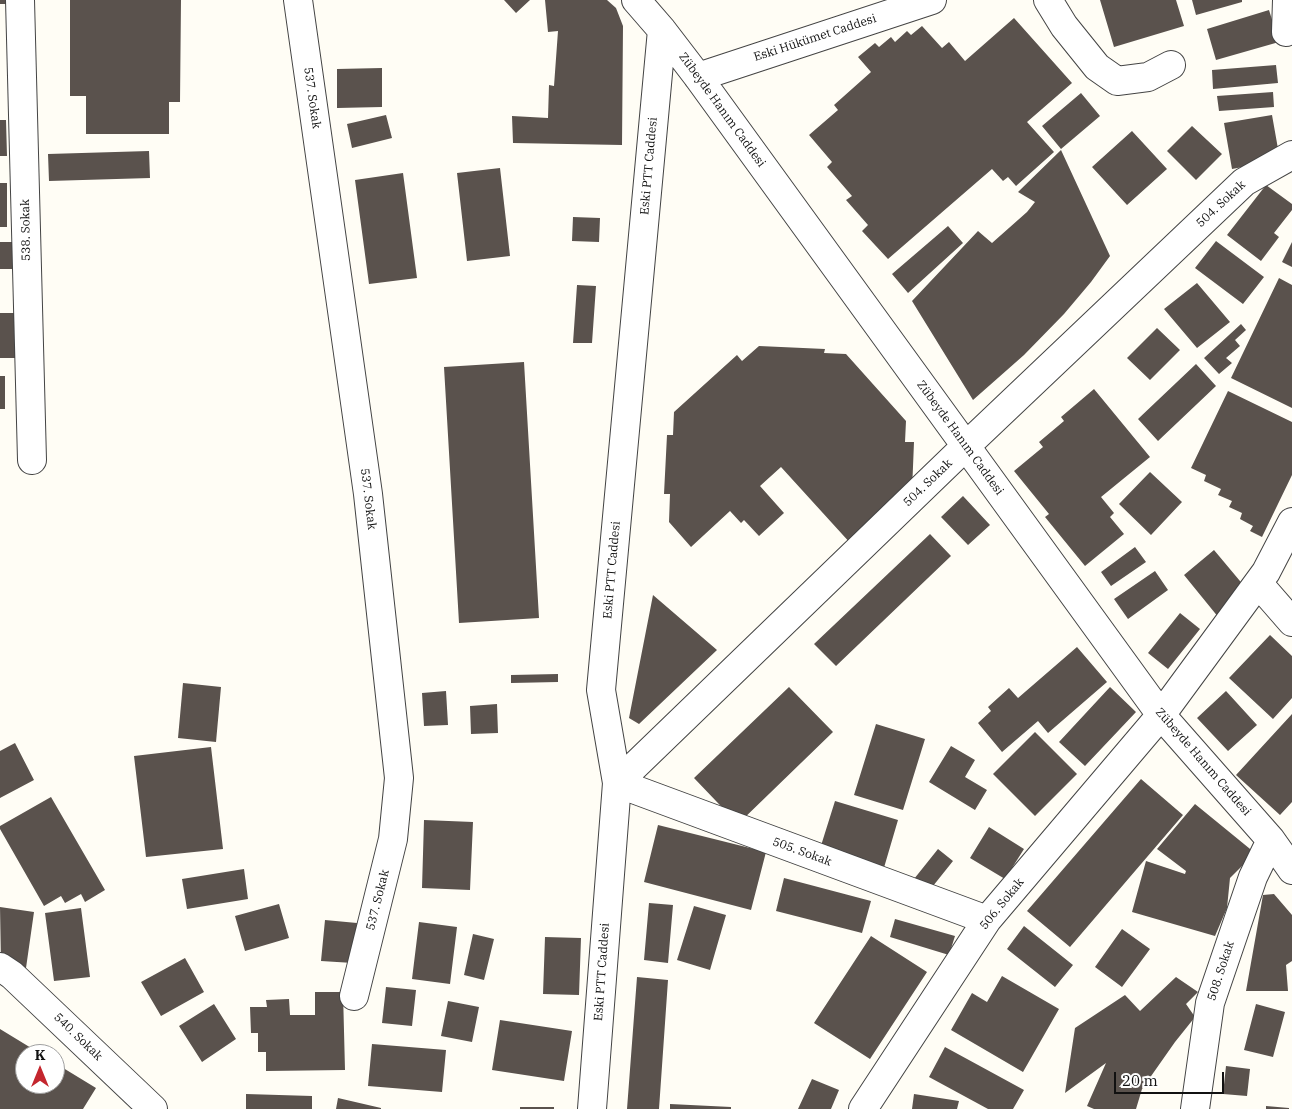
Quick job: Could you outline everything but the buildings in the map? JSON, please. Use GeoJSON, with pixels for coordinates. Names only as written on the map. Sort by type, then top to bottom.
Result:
{"type":"FeatureCollection","features":[{"type":"Feature","properties":{"kind":"street","name":"538. Sokak"},"geometry":{"type":"LineString","coordinates":[[20,0],[32,460]]}},
{"type":"Feature","properties":{"kind":"street","name":"537. Sokak"},"geometry":{"type":"LineString","coordinates":[[298,0],[368,494],[399,778],[393,839],[354,996]]}},
{"type":"Feature","properties":{"kind":"street","name":"Zübeyde Hanım Caddesi"},"geometry":{"type":"LineString","coordinates":[[636,0],[698,76],[1161,715],[1270,840],[1292,870]]}},
{"type":"Feature","properties":{"kind":"street","name":"Eski Hükümet Caddesi"},"geometry":{"type":"LineString","coordinates":[[698,76],[932,0]]}},
{"type":"Feature","properties":{"kind":"street"},"geometry":{"type":"LineString","coordinates":[[1048,0],[1064,26],[1097,67],[1117,81],[1148,77],[1171,65]]}},
{"type":"Feature","properties":{"kind":"street"},"geometry":{"type":"LineString","coordinates":[[1286,32],[1287,0]]}},
{"type":"Feature","properties":{"kind":"street","name":"Eski PTT Caddesi"},"geometry":{"type":"LineString","coordinates":[[592,1109],[617,784],[600,690],[662,30]]}},
{"type":"Feature","properties":{"kind":"street","name":"504. Sokak"},"geometry":{"type":"LineString","coordinates":[[617,784],[966,446],[1244,182],[1292,155]]}},
{"type":"Feature","properties":{"kind":"street","name":"506. Sokak"},"geometry":{"type":"LineString","coordinates":[[863,1109],[987,920],[1161,715],[1266,572],[1292,522]]}},
{"type":"Feature","properties":{"kind":"street"},"geometry":{"type":"LineString","coordinates":[[1258,583],[1292,622]]}},
{"type":"Feature","properties":{"kind":"street","name":"505. Sokak"},"geometry":{"type":"LineString","coordinates":[[617,784],[987,920]]}},
{"type":"Feature","properties":{"kind":"street","name":"508. Sokak"},"geometry":{"type":"LineString","coordinates":[[1195,1109],[1210,1003],[1253,877],[1270,840]]}},
{"type":"Feature","properties":{"kind":"street","name":"540. Sokak"},"geometry":{"type":"LineString","coordinates":[[0,967],[12,975],[153,1109]]}}]}
